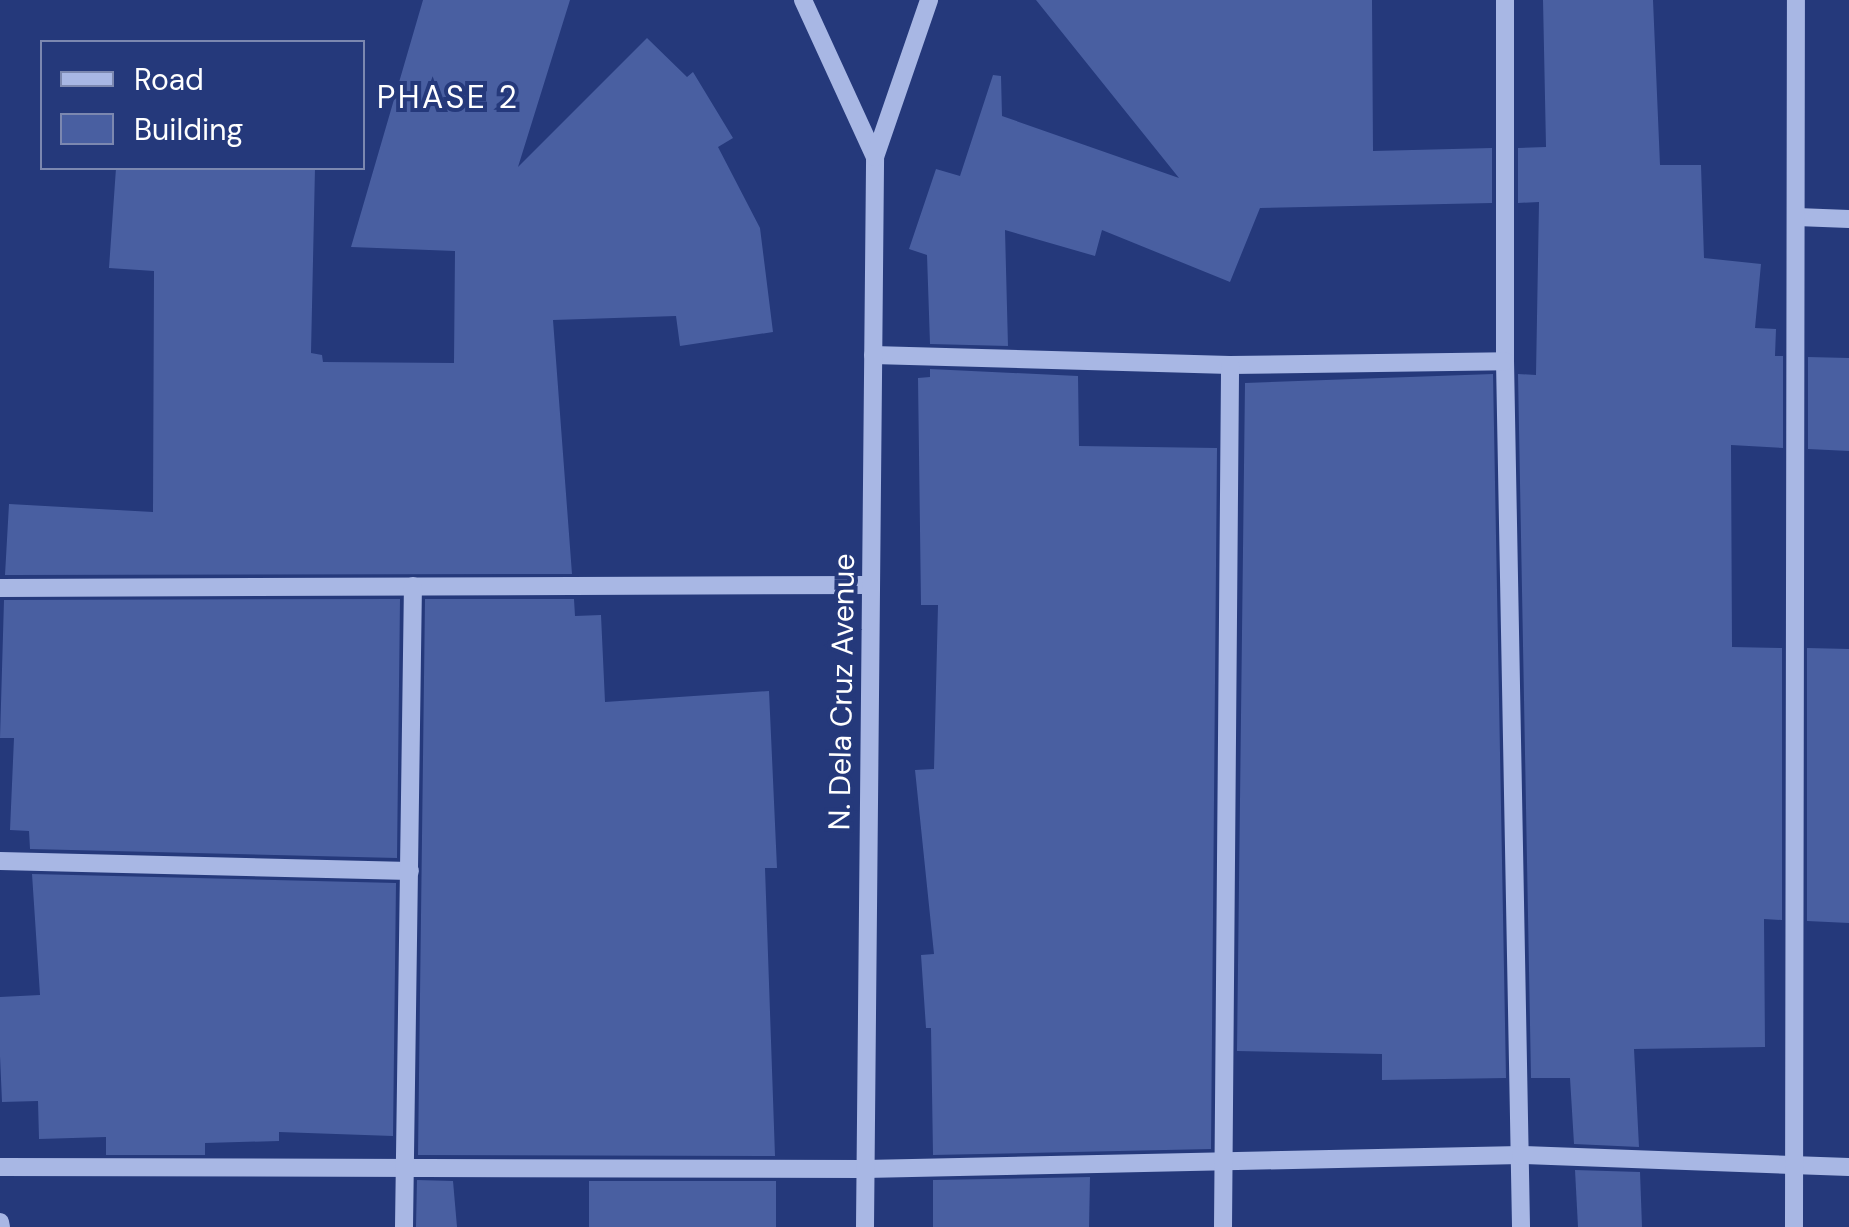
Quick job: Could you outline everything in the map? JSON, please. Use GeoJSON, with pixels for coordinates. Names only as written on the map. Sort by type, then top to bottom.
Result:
{"type":"FeatureCollection","features":[{"type":"Feature","properties":{"kind":"street","name":"N. Dela Cruz Avenue"},"geometry":{"type":"LineString","coordinates":[[803,0],[874,157]]}},
{"type":"Feature","properties":{"kind":"street","name":"N. Dela Cruz Avenue"},"geometry":{"type":"LineString","coordinates":[[865,1227],[874,157],[929,0]]}},
{"type":"Feature","properties":{"kind":"street"},"geometry":{"type":"LineString","coordinates":[[1505,0],[1504,362],[1521,1227]]}},
{"type":"Feature","properties":{"kind":"street"},"geometry":{"type":"LineString","coordinates":[[1794,1227],[1796,0]]}},
{"type":"Feature","properties":{"kind":"street"},"geometry":{"type":"LineString","coordinates":[[1797,217],[1849,220]]}},
{"type":"Feature","properties":{"kind":"street"},"geometry":{"type":"LineString","coordinates":[[873,355],[1230,365],[1504,362]]}},
{"type":"Feature","properties":{"kind":"street"},"geometry":{"type":"LineString","coordinates":[[1223,1227],[1230,365]]}},
{"type":"Feature","properties":{"kind":"street"},"geometry":{"type":"LineString","coordinates":[[0,588],[871,585]]}},
{"type":"Feature","properties":{"kind":"street"},"geometry":{"type":"LineString","coordinates":[[404,1227],[413,586]]}},
{"type":"Feature","properties":{"kind":"street"},"geometry":{"type":"LineString","coordinates":[[0,862],[410,871]]}},
{"type":"Feature","properties":{"kind":"street"},"geometry":{"type":"LineString","coordinates":[[0,1168],[866,1170],[1521,1155],[1849,1167]]}},
{"type":"Feature","properties":{"kind":"building"},"geometry":{"type":"Polygon","coordinates":[[[423,0],[570,0],[518,167],[647,38],[687,77],[693,72],[733,138],[718,147],[760,228],[773,332],[680,346],[676,316],[553,320],[572,574],[5,575],[9,504],[153,512],[154,271],[109,268],[116,170],[315,170],[311,353],[322,355],[323,362],[454,363],[455,251],[351,247],[423,0]]]}},
{"type":"Feature","properties":{"kind":"building"},"geometry":{"type":"Polygon","coordinates":[[[1036,0],[1372,0],[1373,151],[1492,148],[1492,203],[1260,208],[1230,282],[1102,230],[1095,256],[1005,230],[1008,346],[930,344],[927,255],[909,249],[936,169],[960,176],[993,75],[1001,76],[1002,116],[1179,178],[1036,0]]]}},
{"type":"Feature","properties":{"kind":"building"},"geometry":{"type":"Polygon","coordinates":[[[1543,0],[1653,0],[1660,165],[1701,165],[1704,258],[1761,264],[1755,328],[1776,329],[1775,356],[1783,356],[1783,448],[1731,445],[1732,647],[1782,648],[1782,920],[1764,919],[1765,1047],[1634,1049],[1639,1147],[1574,1144],[1570,1078],[1531,1078],[1518,374],[1536,375],[1539,202],[1518,203],[1518,148],[1546,147],[1543,0]]]}},
{"type":"Feature","properties":{"kind":"building"},"geometry":{"type":"Polygon","coordinates":[[[1808,357],[1849,358],[1849,451],[1808,449],[1808,357]]]}},
{"type":"Feature","properties":{"kind":"building"},"geometry":{"type":"Polygon","coordinates":[[[930,369],[1078,376],[1079,446],[1217,448],[1211,1149],[933,1155],[931,1028],[926,1028],[921,955],[934,954],[915,770],[934,769],[938,605],[921,605],[918,378],[930,377],[930,369]]]}},
{"type":"Feature","properties":{"kind":"building"},"geometry":{"type":"Polygon","coordinates":[[[1493,374],[1506,1078],[1382,1080],[1382,1054],[1237,1051],[1245,383],[1493,374]]]}},
{"type":"Feature","properties":{"kind":"building"},"geometry":{"type":"Polygon","coordinates":[[[400,599],[397,858],[30,849],[29,831],[10,830],[14,738],[0,738],[4,600],[400,599]]]}},
{"type":"Feature","properties":{"kind":"building"},"geometry":{"type":"Polygon","coordinates":[[[425,599],[574,599],[575,616],[601,615],[605,702],[769,691],[777,868],[765,868],[775,1156],[418,1155],[425,599]]]}},
{"type":"Feature","properties":{"kind":"building"},"geometry":{"type":"Polygon","coordinates":[[[1807,648],[1849,649],[1849,923],[1807,921],[1807,648]]]}},
{"type":"Feature","properties":{"kind":"building"},"geometry":{"type":"Polygon","coordinates":[[[32,874],[396,883],[393,1136],[279,1132],[279,1141],[205,1143],[205,1155],[106,1155],[106,1137],[39,1139],[38,1101],[2,1102],[0,1056],[0,997],[40,995],[32,874]]]}},
{"type":"Feature","properties":{"kind":"building"},"geometry":{"type":"Polygon","coordinates":[[[1575,1170],[1640,1172],[1642,1227],[1578,1227],[1575,1170]]]}},
{"type":"Feature","properties":{"kind":"building"},"geometry":{"type":"Polygon","coordinates":[[[1090,1177],[1089,1227],[933,1227],[933,1180],[1090,1177]]]}},
{"type":"Feature","properties":{"kind":"building"},"geometry":{"type":"Polygon","coordinates":[[[417,1180],[453,1181],[457,1227],[416,1227],[417,1180]]]}},
{"type":"Feature","properties":{"kind":"building"},"geometry":{"type":"Polygon","coordinates":[[[589,1181],[776,1181],[776,1227],[589,1227],[589,1181]]]}},
{"type":"Feature","properties":{"kind":"district","name":"PHASE 2"},"geometry":{"type":"Point","coordinates":[448,97]}}]}
